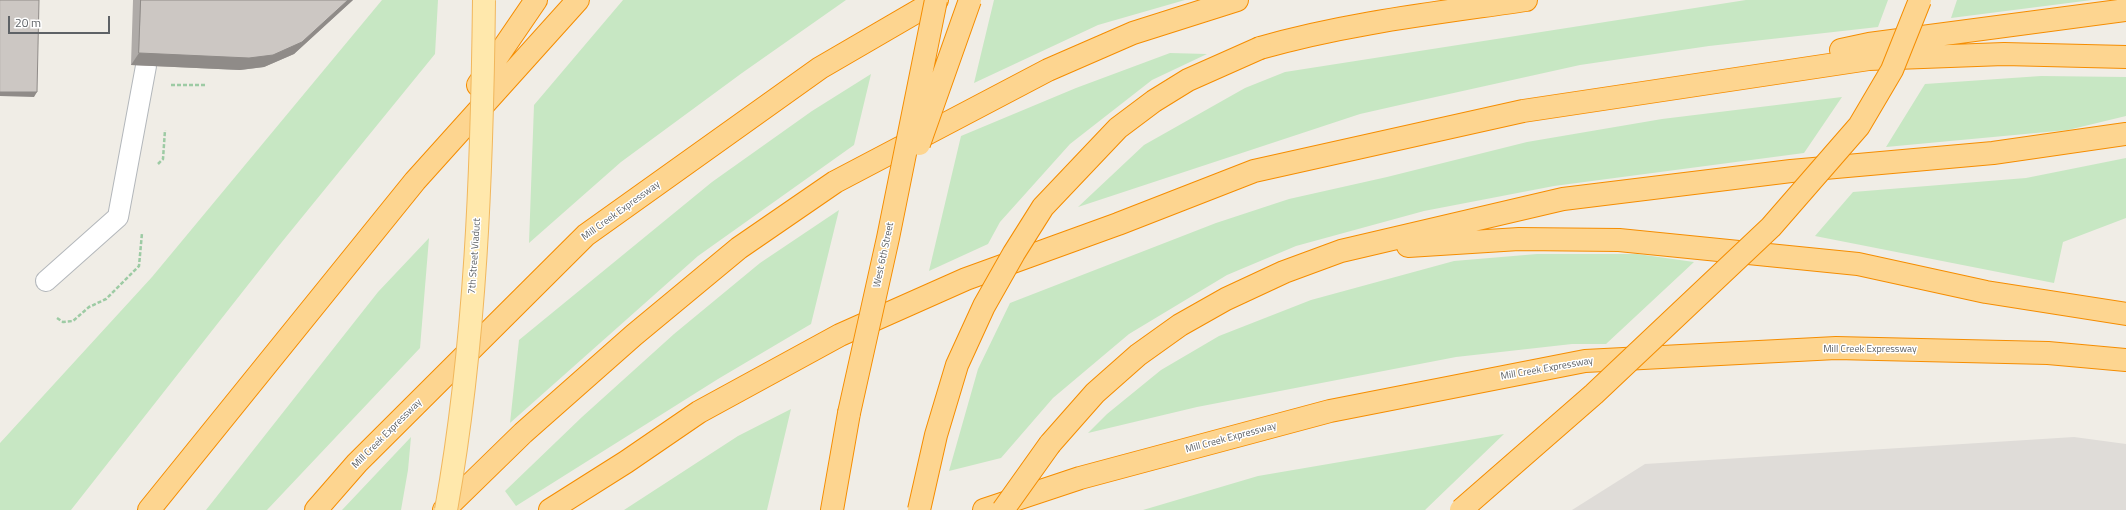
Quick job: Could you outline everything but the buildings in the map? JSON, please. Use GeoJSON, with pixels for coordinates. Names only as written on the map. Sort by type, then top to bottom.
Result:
{"type":"FeatureCollection","features":[{"type":"Feature","properties":{"kind":"highway"},"geometry":{"type":"LineString","coordinates":[[415,181],[536,0]]}},
{"type":"Feature","properties":{"kind":"highway"},"geometry":{"type":"LineString","coordinates":[[149,510],[415,181],[578,0]]}},
{"type":"Feature","properties":{"kind":"highway","name":"West 6th Street"},"geometry":{"type":"LineString","coordinates":[[832,510],[849,413],[888,238],[936,0]]}},
{"type":"Feature","properties":{"kind":"highway","name":"Mill Creek Expressway"},"geometry":{"type":"LineString","coordinates":[[316,510],[357,463],[586,235],[820,68],[936,0]]}},
{"type":"Feature","properties":{"kind":"highway"},"geometry":{"type":"LineString","coordinates":[[888,238],[939,83],[970,0]]}},
{"type":"Feature","properties":{"kind":"highway"},"geometry":{"type":"LineString","coordinates":[[445,510],[523,433],[640,330],[739,248],[835,182],[1048,70],[1133,33],[1237,0]]}},
{"type":"Feature","properties":{"kind":"highway"},"geometry":{"type":"LineString","coordinates":[[919,510],[936,435],[957,365],[984,306],[1014,253],[1043,207],[1118,128],[1154,101],[1188,80],[1260,48],[1309,34],[1368,23],[1526,0]]}},
{"type":"Feature","properties":{"kind":"highway"},"geometry":{"type":"LineString","coordinates":[[1461,510],[1594,394],[1771,227],[1859,126],[1892,70],[1920,0]]}},
{"type":"Feature","properties":{"kind":"highway"},"geometry":{"type":"LineString","coordinates":[[1680,88],[1869,44],[2126,10]]}},
{"type":"Feature","properties":{"kind":"highway"},"geometry":{"type":"LineString","coordinates":[[550,510],[699,412],[840,335],[966,279],[1118,224],[1254,171],[1523,111],[1869,59],[2004,54],[2126,57]]}},
{"type":"Feature","properties":{"kind":"highway"},"geometry":{"type":"LineString","coordinates":[[1003,510],[1050,444],[1095,393],[1138,355],[1180,325],[1226,299],[1269,279],[1341,251],[1563,199],[1790,170],[1993,152],[2126,134]]}},
{"type":"Feature","properties":{"kind":"highway"},"geometry":{"type":"LineString","coordinates":[[1341,251],[1519,238],[1619,240],[1858,264],[1986,292],[2126,314]]}},
{"type":"Feature","properties":{"kind":"highway","name":"Mill Creek Expressway"},"geometry":{"type":"LineString","coordinates":[[984,510],[1080,478],[1330,411],[1585,361],[1836,348],[2048,353],[2126,360]]}},
{"type":"Feature","properties":{"kind":"highway"},"geometry":{"type":"LineString","coordinates":[[846,510],[849,413]]}},
{"type":"Feature","properties":{"kind":"main road","name":"7th Street Viaduct"},"geometry":{"type":"LineString","coordinates":[[445,510],[452,475],[475,279],[483,124],[484,0]]}},
{"type":"Feature","properties":{"kind":"lane"},"geometry":{"type":"LineString","coordinates":[[46,281],[118,217],[146,66]]}},
{"type":"Feature","properties":{"kind":"path"},"geometry":{"type":"LineString","coordinates":[[167,84],[205,85]]}},
{"type":"Feature","properties":{"kind":"path"},"geometry":{"type":"LineString","coordinates":[[57,318],[63,322],[73,321],[89,307],[106,300],[139,266],[143,227]]}},
{"type":"Feature","properties":{"kind":"shaded area"},"geometry":{"type":"Polygon","coordinates":[[[2074,437],[2126,444],[2126,510],[1572,510],[1645,464],[2074,437]]]}},
{"type":"Feature","properties":{"kind":"green space"},"geometry":{"type":"Polygon","coordinates":[[[382,0],[438,0],[435,54],[277,248],[71,510],[0,510],[0,443],[152,277],[382,0]]]}},
{"type":"Feature","properties":{"kind":"green space"},"geometry":{"type":"Polygon","coordinates":[[[623,0],[846,0],[742,73],[621,162],[529,243],[534,105],[623,0]]]}},
{"type":"Feature","properties":{"kind":"green space"},"geometry":{"type":"Polygon","coordinates":[[[994,0],[1185,0],[1098,25],[974,83],[994,0]]]}},
{"type":"Feature","properties":{"kind":"green space"},"geometry":{"type":"Polygon","coordinates":[[[1746,0],[1888,0],[1878,27],[1709,46],[1580,65],[1413,102],[1360,114],[1078,207],[1144,145],[1245,88],[1285,72],[1746,0]]]}},
{"type":"Feature","properties":{"kind":"green space"},"geometry":{"type":"Polygon","coordinates":[[[1957,0],[2092,0],[1951,18],[1957,0]]]}},
{"type":"Feature","properties":{"kind":"green space"},"geometry":{"type":"Polygon","coordinates":[[[1170,53],[1207,54],[1152,80],[1070,144],[1000,222],[988,244],[929,271],[961,136],[1076,88],[1170,53]]]}},
{"type":"Feature","properties":{"kind":"green space"},"geometry":{"type":"Polygon","coordinates":[[[871,74],[854,145],[698,256],[510,423],[519,340],[712,182],[812,111],[871,74]]]}},
{"type":"Feature","properties":{"kind":"green space"},"geometry":{"type":"Polygon","coordinates":[[[2041,76],[2126,77],[2126,116],[2068,130],[1886,147],[1925,84],[2041,76]]]}},
{"type":"Feature","properties":{"kind":"green space"},"geometry":{"type":"Polygon","coordinates":[[[1842,97],[1804,153],[1554,186],[1424,211],[1296,246],[1227,275],[1129,334],[1053,398],[1001,458],[949,471],[978,369],[1010,303],[1216,223],[1289,199],[1387,177],[1527,142],[1662,119],[1842,97]]]}},
{"type":"Feature","properties":{"kind":"green space"},"geometry":{"type":"Polygon","coordinates":[[[2126,158],[2126,218],[2063,242],[2054,283],[1815,236],[1853,192],[2026,178],[2126,158]]]}},
{"type":"Feature","properties":{"kind":"green space"},"geometry":{"type":"Polygon","coordinates":[[[839,210],[811,324],[718,379],[516,506],[505,491],[582,417],[674,334],[760,263],[839,210]]]}},
{"type":"Feature","properties":{"kind":"green space"},"geometry":{"type":"Polygon","coordinates":[[[429,238],[420,348],[267,510],[206,510],[378,292],[429,238]]]}},
{"type":"Feature","properties":{"kind":"green space"},"geometry":{"type":"Polygon","coordinates":[[[1537,254],[1637,254],[1694,262],[1606,344],[1572,344],[1456,357],[1197,407],[1088,433],[1107,414],[1161,370],[1219,336],[1311,300],[1454,261],[1537,254]]]}},
{"type":"Feature","properties":{"kind":"green space"},"geometry":{"type":"Polygon","coordinates":[[[791,409],[767,510],[624,510],[738,436],[791,409]]]}},
{"type":"Feature","properties":{"kind":"green space"},"geometry":{"type":"Polygon","coordinates":[[[1504,434],[1425,510],[1143,510],[1258,476],[1504,434]]]}},
{"type":"Feature","properties":{"kind":"green space"},"geometry":{"type":"Polygon","coordinates":[[[411,437],[408,470],[401,510],[342,510],[411,437]]]}}]}
